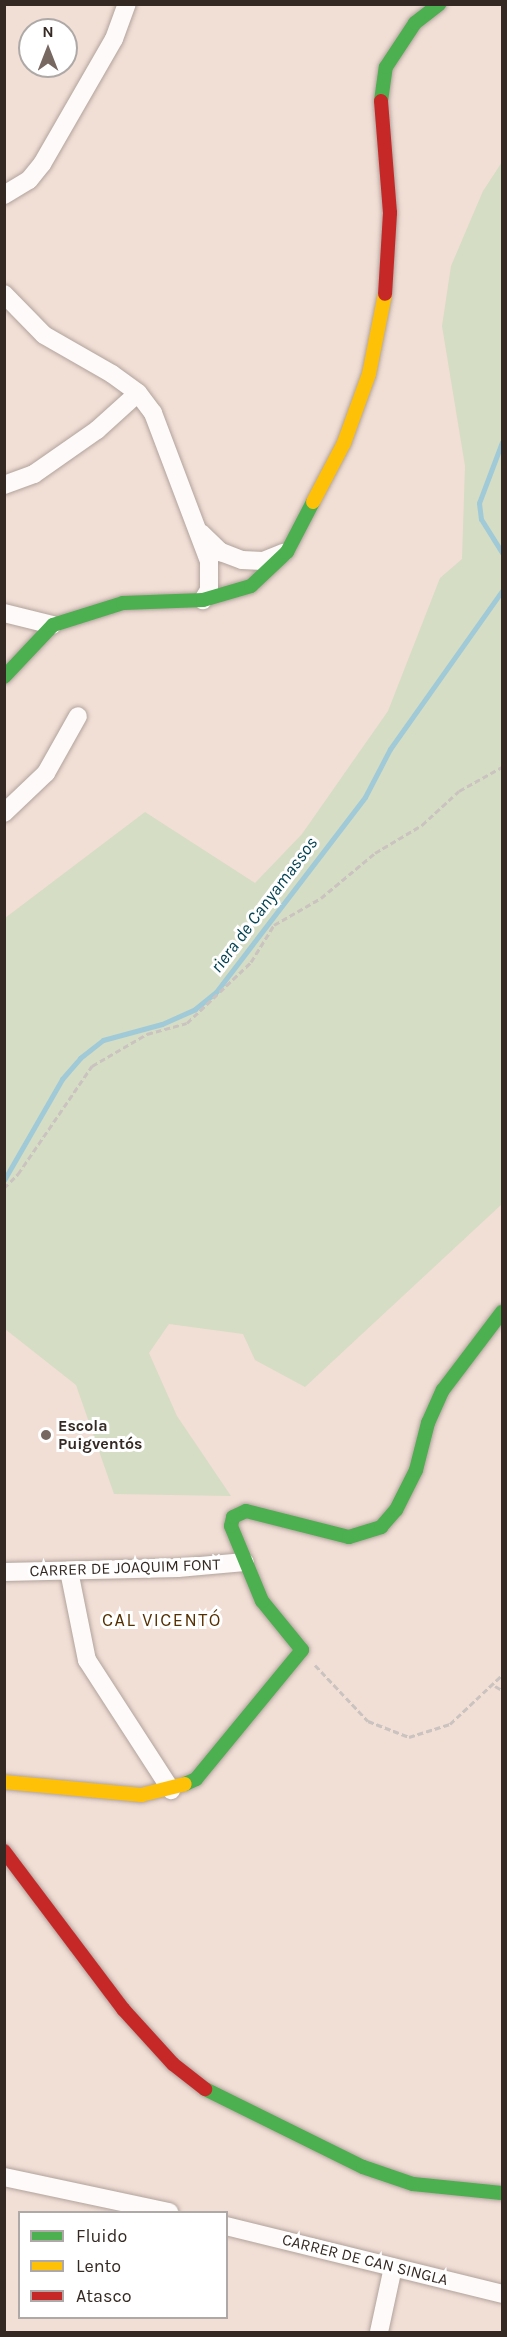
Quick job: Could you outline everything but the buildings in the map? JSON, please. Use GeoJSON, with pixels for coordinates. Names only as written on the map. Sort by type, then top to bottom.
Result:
{"type":"FeatureCollection","features":[{"type":"Feature","properties":{"kind":"street"},"geometry":{"type":"LineString","coordinates":[[4,195],[29,180],[42,164],[114,39],[127,4]]}},
{"type":"Feature","properties":{"kind":"street"},"geometry":{"type":"LineString","coordinates":[[4,677],[52,625],[123,603],[203,600],[252,586],[286,552],[344,443],[369,374],[384,311],[390,213],[379,110],[386,67],[415,22],[440,4]]}},
{"type":"Feature","properties":{"kind":"street"},"geometry":{"type":"LineString","coordinates":[[4,294],[44,334],[112,374],[138,393],[163,432],[198,530],[211,577],[203,600]]}},
{"type":"Feature","properties":{"kind":"street"},"geometry":{"type":"LineString","coordinates":[[4,485],[34,474],[97,430],[138,393]]}},
{"type":"Feature","properties":{"kind":"street"},"geometry":{"type":"LineString","coordinates":[[198,530],[221,552],[242,560],[263,561],[286,552]]}},
{"type":"Feature","properties":{"kind":"street"},"geometry":{"type":"LineString","coordinates":[[4,614],[52,625]]}},
{"type":"Feature","properties":{"kind":"street"},"geometry":{"type":"LineString","coordinates":[[4,813],[46,773],[78,716]]}},
{"type":"Feature","properties":{"kind":"street"},"geometry":{"type":"LineString","coordinates":[[4,1782],[141,1796],[171,1790],[196,1779],[302,1650],[262,1601],[231,1526],[238,1513],[246,1511],[349,1537],[373,1532],[390,1519],[416,1470],[434,1406],[464,1359],[502,1312]]}},
{"type":"Feature","properties":{"kind":"street","name":"CARRER DE JOAQUIM FONT"},"geometry":{"type":"LineString","coordinates":[[4,1572],[178,1568],[245,1562]]}},
{"type":"Feature","properties":{"kind":"street"},"geometry":{"type":"LineString","coordinates":[[69,1570],[87,1660],[171,1790]]}},
{"type":"Feature","properties":{"kind":"street"},"geometry":{"type":"LineString","coordinates":[[4,1851],[123,2009],[173,2064],[213,2095],[280,2129],[413,2184],[502,2193]]}},
{"type":"Feature","properties":{"kind":"street"},"geometry":{"type":"LineString","coordinates":[[4,2176],[164,2211]]}},
{"type":"Feature","properties":{"kind":"street","name":"CARRER DE CAN SINGLA"},"geometry":{"type":"LineString","coordinates":[[228,2226],[502,2294]]}},
{"type":"Feature","properties":{"kind":"street"},"geometry":{"type":"LineString","coordinates":[[379,2332],[393,2267]]}},
{"type":"Feature","properties":{"kind":"path"},"geometry":{"type":"LineString","coordinates":[[4,1188],[18,1174],[92,1066],[147,1034],[187,1023],[252,962],[274,925],[321,898],[375,853],[422,825],[459,790],[502,767]]}},
{"type":"Feature","properties":{"kind":"path"},"geometry":{"type":"LineString","coordinates":[[302,1650],[368,1721],[409,1737],[450,1724],[495,1686],[502,1675]]}},
{"type":"Feature","properties":{"kind":"path"},"geometry":{"type":"LineString","coordinates":[[495,1686],[502,1690]]}},
{"type":"Feature","properties":{"kind":"green space"},"geometry":{"type":"Polygon","coordinates":[[[502,162],[502,1204],[305,1387],[255,1360],[243,1334],[169,1324],[149,1353],[177,1416],[231,1496],[114,1494],[76,1385],[5,1329],[5,918],[145,812],[255,883],[302,834],[388,711],[440,578],[462,559],[465,466],[442,326],[451,266],[483,191],[502,162]]]}},
{"type":"Feature","properties":{"kind":"waterway","name":"riera de Canyamassos"},"geometry":{"type":"LineString","coordinates":[[502,442],[479,503],[481,519],[502,553]]}},
{"type":"Feature","properties":{"kind":"waterway","name":"riera de Canyamassos"},"geometry":{"type":"LineString","coordinates":[[4,1180],[62,1079],[80,1058],[103,1040],[162,1024],[195,1009],[216,992],[365,797],[390,749],[502,591]]}},
{"type":"Feature","properties":{"kind":"traffic: fast"},"geometry":{"type":"LineString","coordinates":[[381,101],[386,67],[415,23],[439,4]]}},
{"type":"Feature","properties":{"kind":"traffic: fast"},"geometry":{"type":"LineString","coordinates":[[4,677],[53,625],[123,603],[203,600],[251,586],[287,552],[313,502]]}},
{"type":"Feature","properties":{"kind":"traffic: fast"},"geometry":{"type":"LineString","coordinates":[[185,1784],[196,1779],[302,1650],[262,1601],[231,1526],[233,1517],[246,1511],[349,1537],[381,1527],[396,1510],[416,1470],[428,1423],[443,1390],[502,1312]]}},
{"type":"Feature","properties":{"kind":"traffic: fast"},"geometry":{"type":"LineString","coordinates":[[205,2089],[363,2167],[413,2184],[502,2193]]}},
{"type":"Feature","properties":{"kind":"traffic: slow"},"geometry":{"type":"LineString","coordinates":[[313,502],[344,443],[369,374],[385,294]]}},
{"type":"Feature","properties":{"kind":"traffic: slow"},"geometry":{"type":"LineString","coordinates":[[4,1782],[141,1795],[185,1784]]}},
{"type":"Feature","properties":{"kind":"traffic: jam"},"geometry":{"type":"LineString","coordinates":[[381,101],[390,213],[385,294]]}},
{"type":"Feature","properties":{"kind":"traffic: jam"},"geometry":{"type":"LineString","coordinates":[[4,1851],[123,2009],[173,2064],[205,2089]]}},
{"type":"Feature","properties":{"kind":"place","name":"Escola Puigventós"},"geometry":{"type":"Point","coordinates":[46,1435]}},
{"type":"Feature","properties":{"kind":"district","name":"CAL VICENTÓ"},"geometry":{"type":"Point","coordinates":[162,1620]}}]}
